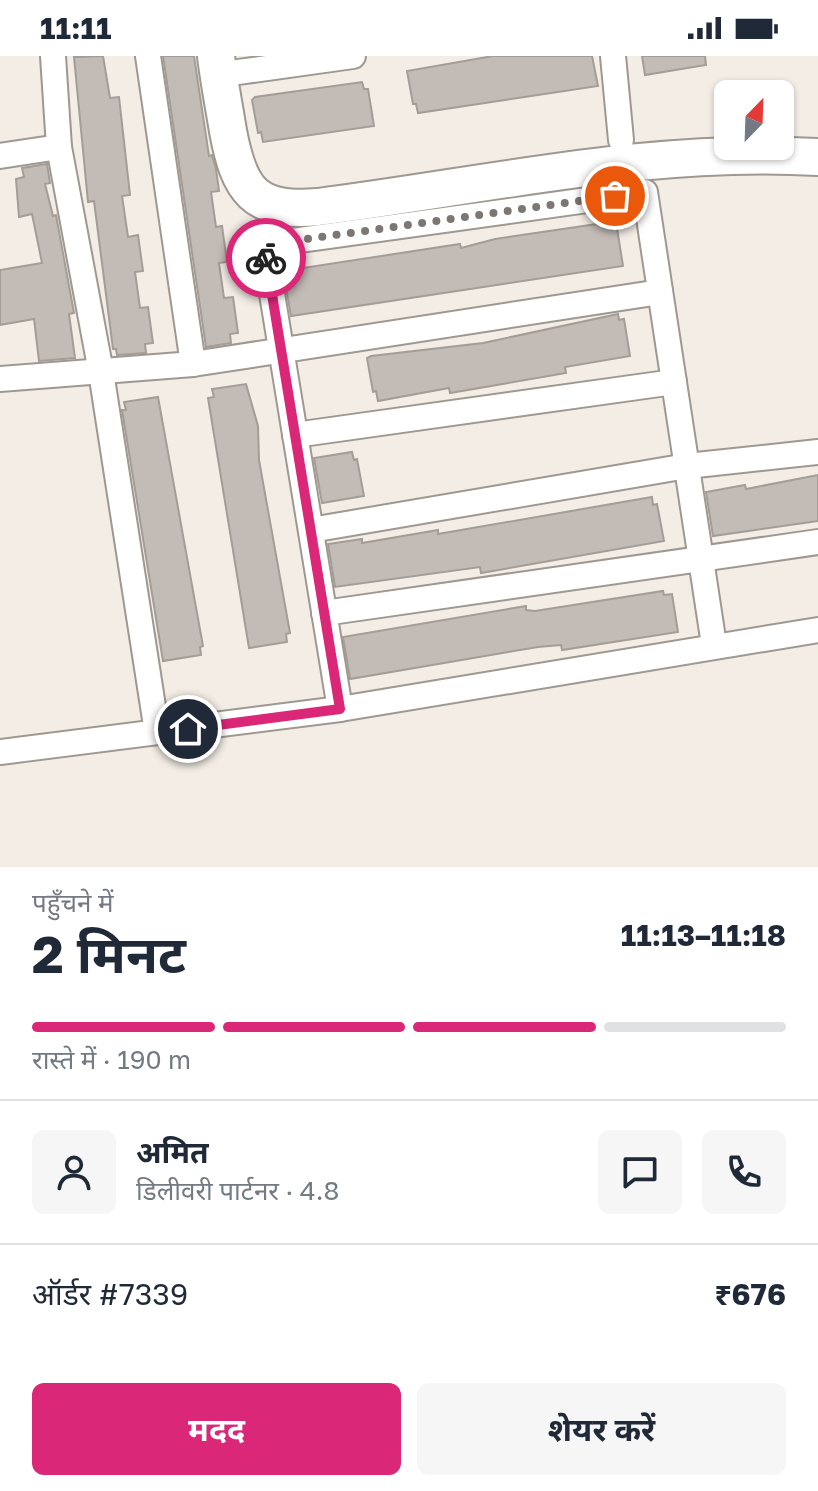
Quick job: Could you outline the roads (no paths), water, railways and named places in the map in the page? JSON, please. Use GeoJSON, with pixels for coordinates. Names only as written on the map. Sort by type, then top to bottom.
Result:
{"type":"FeatureCollection","features":[{"type":"Feature","properties":{"kind":"main road"},"geometry":{"type":"LineString","coordinates":[[230,61],[235,168],[247,189],[268,205],[298,209],[318,207],[732,155],[818,157]]}},
{"type":"Feature","properties":{"kind":"main road"},"geometry":{"type":"LineString","coordinates":[[794,133],[818,134]]}},
{"type":"Feature","properties":{"kind":"main road"},"geometry":{"type":"LineString","coordinates":[[635,165],[714,135]]}},
{"type":"Feature","properties":{"kind":"street"},"geometry":{"type":"LineString","coordinates":[[53,56],[59,147],[101,372],[157,732]]}},
{"type":"Feature","properties":{"kind":"street"},"geometry":{"type":"LineString","coordinates":[[148,56],[193,364]]}},
{"type":"Feature","properties":{"kind":"street"},"geometry":{"type":"LineString","coordinates":[[230,61],[353,56]]}},
{"type":"Feature","properties":{"kind":"street"},"geometry":{"type":"LineString","coordinates":[[613,56],[660,292],[714,645]]}},
{"type":"Feature","properties":{"kind":"street"},"geometry":{"type":"LineString","coordinates":[[0,156],[59,147]]}},
{"type":"Feature","properties":{"kind":"street"},"geometry":{"type":"LineString","coordinates":[[340,709],[264,245],[635,165]]}},
{"type":"Feature","properties":{"kind":"street"},"geometry":{"type":"LineString","coordinates":[[0,379],[193,364],[660,292]]}},
{"type":"Feature","properties":{"kind":"street"},"geometry":{"type":"LineString","coordinates":[[295,435],[674,382]]}},
{"type":"Feature","properties":{"kind":"street"},"geometry":{"type":"LineString","coordinates":[[311,530],[687,466],[818,452]]}},
{"type":"Feature","properties":{"kind":"street"},"geometry":{"type":"LineString","coordinates":[[324,613],[818,542]]}},
{"type":"Feature","properties":{"kind":"street"},"geometry":{"type":"LineString","coordinates":[[0,752],[340,709],[818,630]]}}]}
